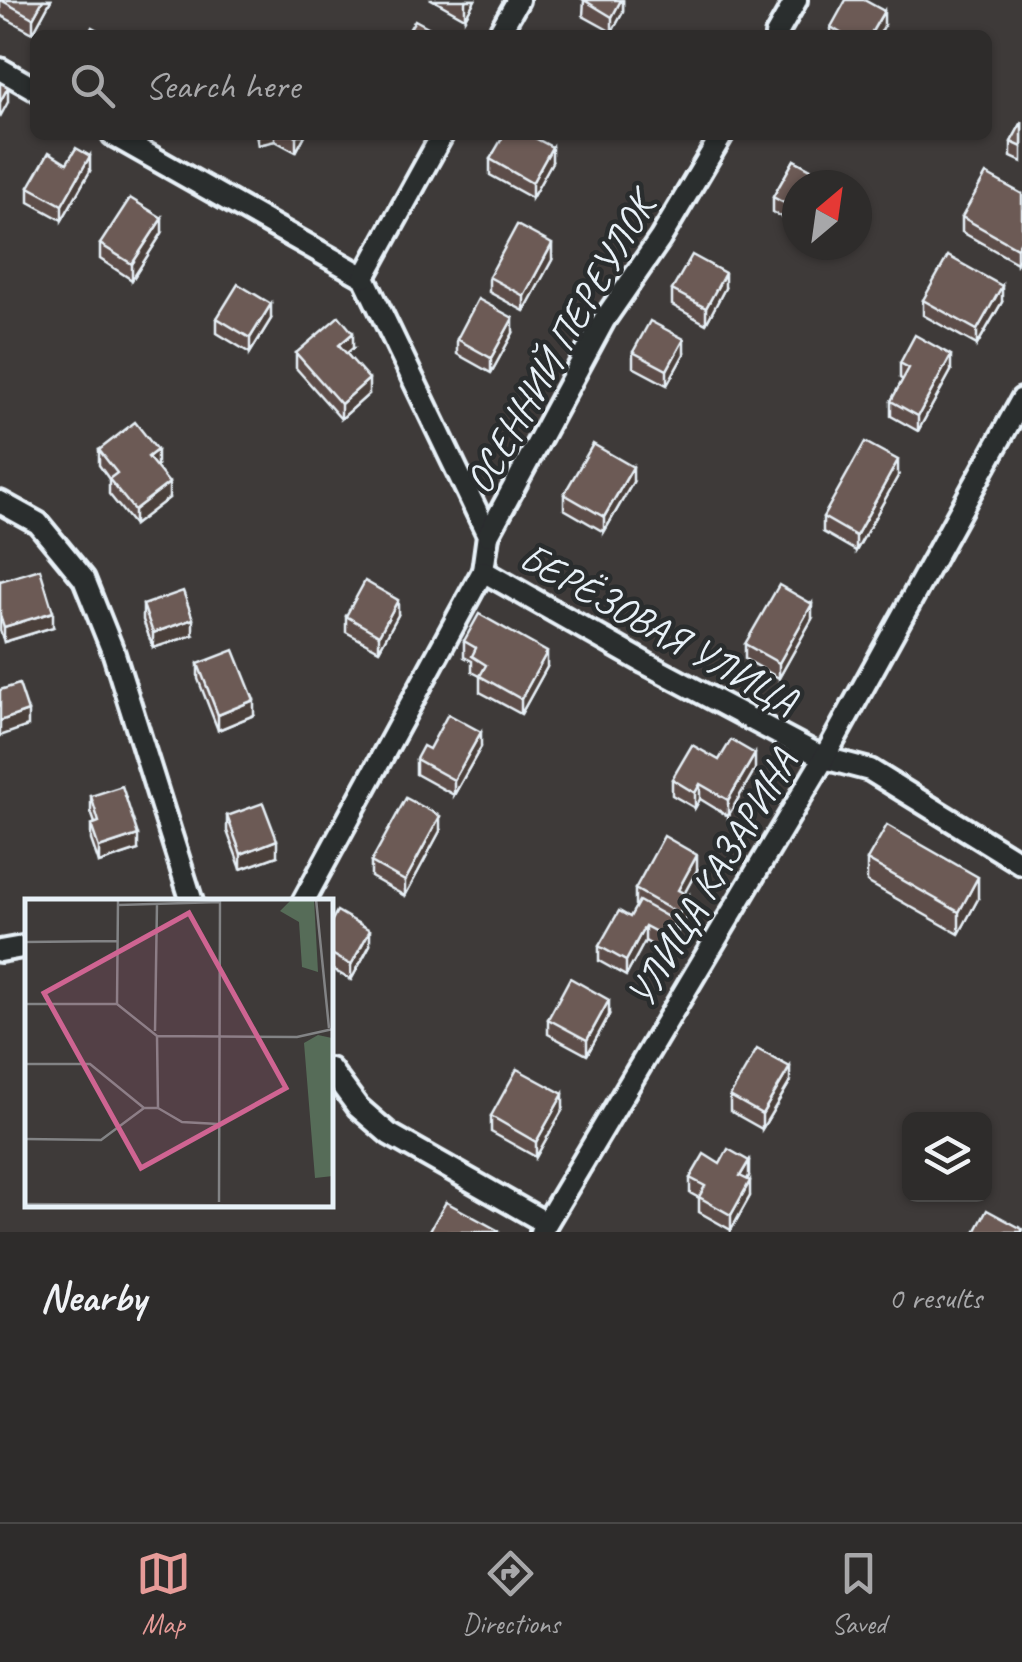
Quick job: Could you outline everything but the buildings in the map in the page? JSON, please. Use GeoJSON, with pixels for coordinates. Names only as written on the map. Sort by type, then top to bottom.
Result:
{"type":"FeatureCollection","features":[{"type":"Feature","properties":{"kind":"street"},"geometry":{"type":"LineString","coordinates":[[501,30],[518,0]]}},
{"type":"Feature","properties":{"kind":"street"},"geometry":{"type":"LineString","coordinates":[[779,30],[796,0]]}},
{"type":"Feature","properties":{"kind":"street"},"geometry":{"type":"LineString","coordinates":[[0,70],[30,86]]}},
{"type":"Feature","properties":{"kind":"street"},"geometry":{"type":"LineString","coordinates":[[122,140],[364,277],[439,140]]}},
{"type":"Feature","properties":{"kind":"street","name":"ОСЕННИЙ ПЕРЕУЛОК"},"geometry":{"type":"LineString","coordinates":[[488,535],[604,320],[660,238],[719,140]]}},
{"type":"Feature","properties":{"kind":"street","name":"БЕРЁЗОВАЯ УЛИЦА"},"geometry":{"type":"LineString","coordinates":[[364,277],[488,535],[483,571],[645,664],[824,758],[870,770],[1022,864]]}},
{"type":"Feature","properties":{"kind":"street","name":"УЛИЦА КАЗАРИНА"},"geometry":{"type":"LineString","coordinates":[[543,1228],[824,758],[1022,399]]}},
{"type":"Feature","properties":{"kind":"street"},"geometry":{"type":"LineString","coordinates":[[0,502],[38,523],[84,579],[114,654],[191,899]]}},
{"type":"Feature","properties":{"kind":"street"},"geometry":{"type":"LineString","coordinates":[[306,899],[483,571]]}},
{"type":"Feature","properties":{"kind":"street"},"geometry":{"type":"LineString","coordinates":[[0,950],[25,946]]}},
{"type":"Feature","properties":{"kind":"street"},"geometry":{"type":"LineString","coordinates":[[332,1073],[358,1107],[389,1134],[543,1228]]}}]}
